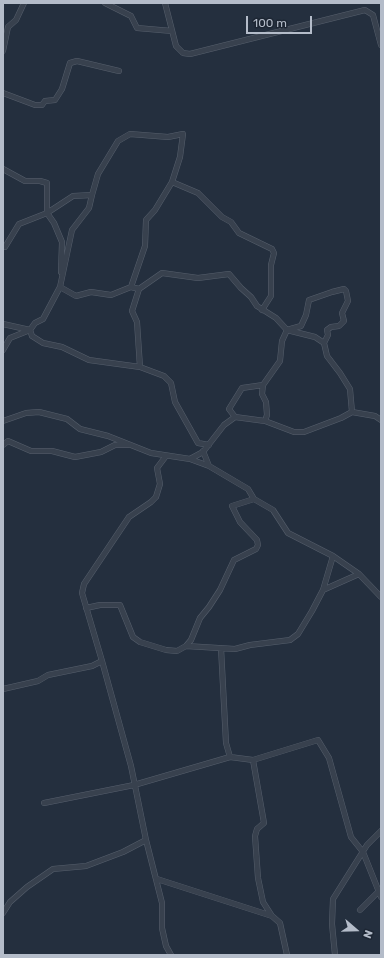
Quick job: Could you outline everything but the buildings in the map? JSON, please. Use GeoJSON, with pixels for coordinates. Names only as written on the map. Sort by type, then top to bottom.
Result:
{"type":"FeatureCollection","features":[{"type":"Feature","properties":{"kind":"street"},"geometry":{"type":"LineString","coordinates":[[3,51],[8,27],[16,20],[24,3]]}},
{"type":"Feature","properties":{"kind":"street"},"geometry":{"type":"LineString","coordinates":[[105,3],[131,16],[137,28],[172,31]]}},
{"type":"Feature","properties":{"kind":"street"},"geometry":{"type":"LineString","coordinates":[[165,3],[176,46],[183,54],[190,54],[365,10],[373,15],[381,45]]}},
{"type":"Feature","properties":{"kind":"street"},"geometry":{"type":"LineString","coordinates":[[3,93],[35,105],[42,105],[45,101],[56,100],[62,89],[70,63],[77,61],[119,71]]}},
{"type":"Feature","properties":{"kind":"street"},"geometry":{"type":"LineString","coordinates":[[3,350],[10,338],[30,330],[35,323],[43,319],[60,288],[72,230],[89,208],[98,174],[118,141],[130,134],[168,137],[183,134],[180,157],[172,182],[146,220],[145,246],[131,287]]}},
{"type":"Feature","properties":{"kind":"street"},"geometry":{"type":"LineString","coordinates":[[3,169],[25,181],[40,181],[47,183],[47,213],[54,223],[62,242],[60,288]]}},
{"type":"Feature","properties":{"kind":"street"},"geometry":{"type":"LineString","coordinates":[[172,182],[198,193],[222,217],[231,222],[239,233],[272,249],[274,253],[271,296],[262,310]]}},
{"type":"Feature","properties":{"kind":"street"},"geometry":{"type":"LineString","coordinates":[[4,248],[20,224],[47,213],[73,196],[92,195]]}},
{"type":"Feature","properties":{"kind":"street"},"geometry":{"type":"LineString","coordinates":[[140,367],[137,322],[132,311],[139,289],[162,273],[198,278],[229,274],[262,310],[276,318],[287,330],[314,337],[324,343]]}},
{"type":"Feature","properties":{"kind":"street"},"geometry":{"type":"LineString","coordinates":[[60,288],[76,296],[91,292],[111,295],[131,287],[139,289]]}},
{"type":"Feature","properties":{"kind":"street"},"geometry":{"type":"LineString","coordinates":[[265,421],[267,415],[266,402],[262,394],[263,385],[280,361],[282,341],[287,330],[301,326],[306,315],[309,300],[332,292],[345,290],[348,301],[342,313],[344,321],[339,326],[331,327],[327,330],[328,335],[324,343],[327,356],[350,389],[352,412]]}},
{"type":"Feature","properties":{"kind":"street"},"geometry":{"type":"LineString","coordinates":[[3,324],[30,330]]}},
{"type":"Feature","properties":{"kind":"street"},"geometry":{"type":"LineString","coordinates":[[30,330],[32,336],[43,342],[62,347],[89,360],[140,367],[164,376],[169,380],[175,402],[198,442],[209,445]]}},
{"type":"Feature","properties":{"kind":"street"},"geometry":{"type":"LineString","coordinates":[[235,417],[229,409],[242,388],[263,385]]}},
{"type":"Feature","properties":{"kind":"street"},"geometry":{"type":"LineString","coordinates":[[3,421],[26,413],[39,412],[67,419],[80,429],[108,436],[133,446],[166,456],[190,459],[208,466],[248,489],[254,499],[273,510],[288,533],[333,556],[359,574],[381,597]]}},
{"type":"Feature","properties":{"kind":"street"},"geometry":{"type":"LineString","coordinates":[[190,459],[203,451],[224,425],[235,417],[265,421],[294,432],[304,432],[320,427],[352,412],[375,416],[381,420]]}},
{"type":"Feature","properties":{"kind":"street"},"geometry":{"type":"LineString","coordinates":[[3,445],[8,441],[31,451],[52,451],[75,457],[101,452],[114,445],[133,446]]}},
{"type":"Feature","properties":{"kind":"street"},"geometry":{"type":"LineString","coordinates":[[203,451],[208,466]]}},
{"type":"Feature","properties":{"kind":"street"},"geometry":{"type":"LineString","coordinates":[[166,456],[157,468],[160,484],[156,497],[128,517],[110,547],[89,575],[82,593],[123,733],[146,840],[162,903],[162,928],[166,946],[171,955]]}},
{"type":"Feature","properties":{"kind":"street"},"geometry":{"type":"LineString","coordinates":[[86,608],[100,605],[120,605],[133,637],[140,642],[166,650],[176,651],[186,646],[191,640],[200,618],[220,590],[234,560],[256,550],[257,540],[240,522],[232,506],[254,499]]}},
{"type":"Feature","properties":{"kind":"street"},"geometry":{"type":"LineString","coordinates":[[186,646],[235,649],[250,645],[290,640],[304,627],[322,590],[333,556]]}},
{"type":"Feature","properties":{"kind":"street"},"geometry":{"type":"LineString","coordinates":[[322,590],[359,574]]}},
{"type":"Feature","properties":{"kind":"street"},"geometry":{"type":"LineString","coordinates":[[221,648],[226,743],[230,757]]}},
{"type":"Feature","properties":{"kind":"street"},"geometry":{"type":"LineString","coordinates":[[3,689],[38,682],[48,675],[92,666],[102,661]]}},
{"type":"Feature","properties":{"kind":"street"},"geometry":{"type":"LineString","coordinates":[[44,802],[134,785],[230,757],[253,760],[318,740],[329,758],[351,837],[363,852],[380,893],[360,910]]}},
{"type":"Feature","properties":{"kind":"street"},"geometry":{"type":"LineString","coordinates":[[253,760],[264,823],[257,829],[255,836],[258,878],[263,902],[272,916],[280,923],[287,955]]}},
{"type":"Feature","properties":{"kind":"street"},"geometry":{"type":"LineString","coordinates":[[335,955],[331,904],[363,852],[381,831]]}},
{"type":"Feature","properties":{"kind":"street"},"geometry":{"type":"LineString","coordinates":[[3,913],[15,897],[53,869],[86,866],[123,852],[146,840]]}},
{"type":"Feature","properties":{"kind":"street"},"geometry":{"type":"LineString","coordinates":[[157,879],[272,916]]}}]}
